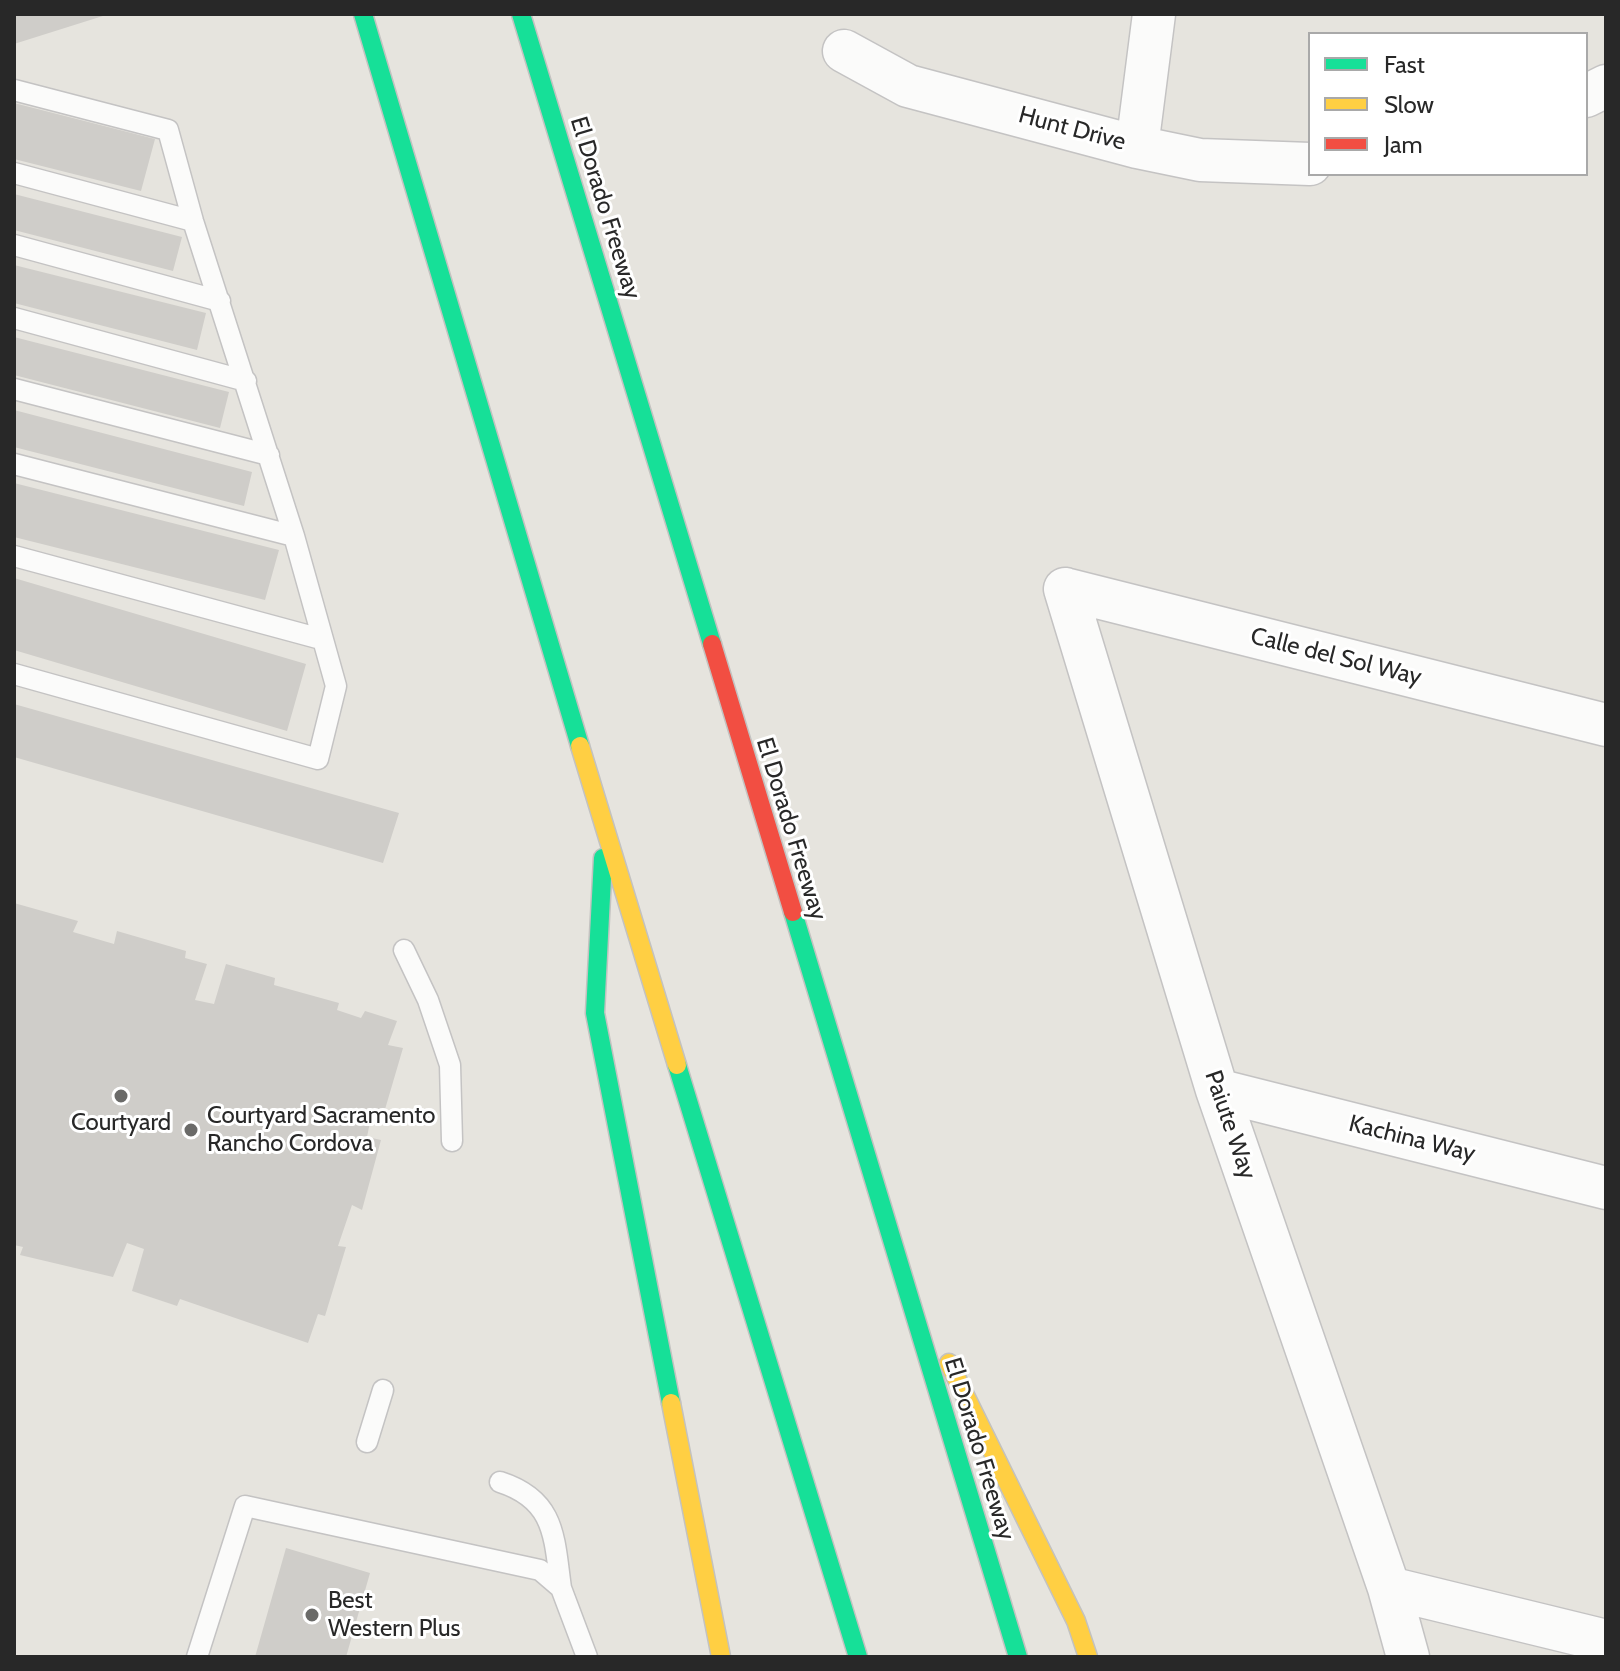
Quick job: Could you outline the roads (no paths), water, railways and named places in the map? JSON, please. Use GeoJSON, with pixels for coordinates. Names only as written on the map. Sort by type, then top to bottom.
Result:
{"type":"FeatureCollection","features":[{"type":"Feature","properties":{"kind":"highway"},"geometry":{"type":"LineString","coordinates":[[363,14],[604,828],[858,1657]]}},
{"type":"Feature","properties":{"kind":"highway","name":"El Dorado Freeway"},"geometry":{"type":"LineString","coordinates":[[521,14],[889,1240],[1018,1657]]}},
{"type":"Feature","properties":{"kind":"highway"},"geometry":{"type":"LineString","coordinates":[[604,828],[595,1013],[721,1657]]}},
{"type":"Feature","properties":{"kind":"highway"},"geometry":{"type":"LineString","coordinates":[[889,1240],[1076,1621],[1088,1657]]}},
{"type":"Feature","properties":{"kind":"street"},"geometry":{"type":"LineString","coordinates":[[1137,147],[1154,14]]}},
{"type":"Feature","properties":{"kind":"street","name":"Hunt Drive"},"geometry":{"type":"LineString","coordinates":[[844,51],[908,86],[1137,147],[1200,160],[1308,164]]}},
{"type":"Feature","properties":{"kind":"street"},"geometry":{"type":"LineString","coordinates":[[1588,95],[1606,86]]}},
{"type":"Feature","properties":{"kind":"street","name":"Calle del Sol Way"},"geometry":{"type":"LineString","coordinates":[[1065,589],[1606,725]]}},
{"type":"Feature","properties":{"kind":"street","name":"Paiute Way"},"geometry":{"type":"LineString","coordinates":[[1065,589],[1217,1090],[1389,1588],[1408,1657]]}},
{"type":"Feature","properties":{"kind":"street","name":"Kachina Way"},"geometry":{"type":"LineString","coordinates":[[1217,1090],[1606,1188]]}},
{"type":"Feature","properties":{"kind":"street"},"geometry":{"type":"LineString","coordinates":[[1389,1588],[1606,1641]]}},
{"type":"Feature","properties":{"kind":"lane"},"geometry":{"type":"LineString","coordinates":[[14,90],[168,130],[193,221],[294,536],[336,686],[318,759],[14,674]]}},
{"type":"Feature","properties":{"kind":"lane"},"geometry":{"type":"LineString","coordinates":[[14,173],[193,221]]}},
{"type":"Feature","properties":{"kind":"lane"},"geometry":{"type":"LineString","coordinates":[[14,245],[220,301]]}},
{"type":"Feature","properties":{"kind":"lane"},"geometry":{"type":"LineString","coordinates":[[14,318],[246,381]]}},
{"type":"Feature","properties":{"kind":"lane"},"geometry":{"type":"LineString","coordinates":[[14,389],[269,455]]}},
{"type":"Feature","properties":{"kind":"lane"},"geometry":{"type":"LineString","coordinates":[[14,464],[294,536]]}},
{"type":"Feature","properties":{"kind":"lane"},"geometry":{"type":"LineString","coordinates":[[14,556],[321,639]]}},
{"type":"Feature","properties":{"kind":"lane"},"geometry":{"type":"LineString","coordinates":[[404,950],[428,1000],[450,1065],[452,1141]]}},
{"type":"Feature","properties":{"kind":"lane"},"geometry":{"type":"LineString","coordinates":[[367,1442],[383,1390]]}},
{"type":"Feature","properties":{"kind":"lane"},"geometry":{"type":"LineString","coordinates":[[500,1482],[524,1490],[551,1523],[561,1588],[587,1657]]}},
{"type":"Feature","properties":{"kind":"lane"},"geometry":{"type":"LineString","coordinates":[[197,1657],[245,1506],[540,1570],[561,1588]]}},
{"type":"Feature","properties":{"kind":"place","name":"Courtyard"},"geometry":{"type":"Point","coordinates":[121,1096]}},
{"type":"Feature","properties":{"kind":"place","name":"Courtyard Sacramento Rancho Cordova"},"geometry":{"type":"Point","coordinates":[191,1130]}},
{"type":"Feature","properties":{"kind":"place","name":"Best Western Plus"},"geometry":{"type":"Point","coordinates":[312,1615]}}]}
